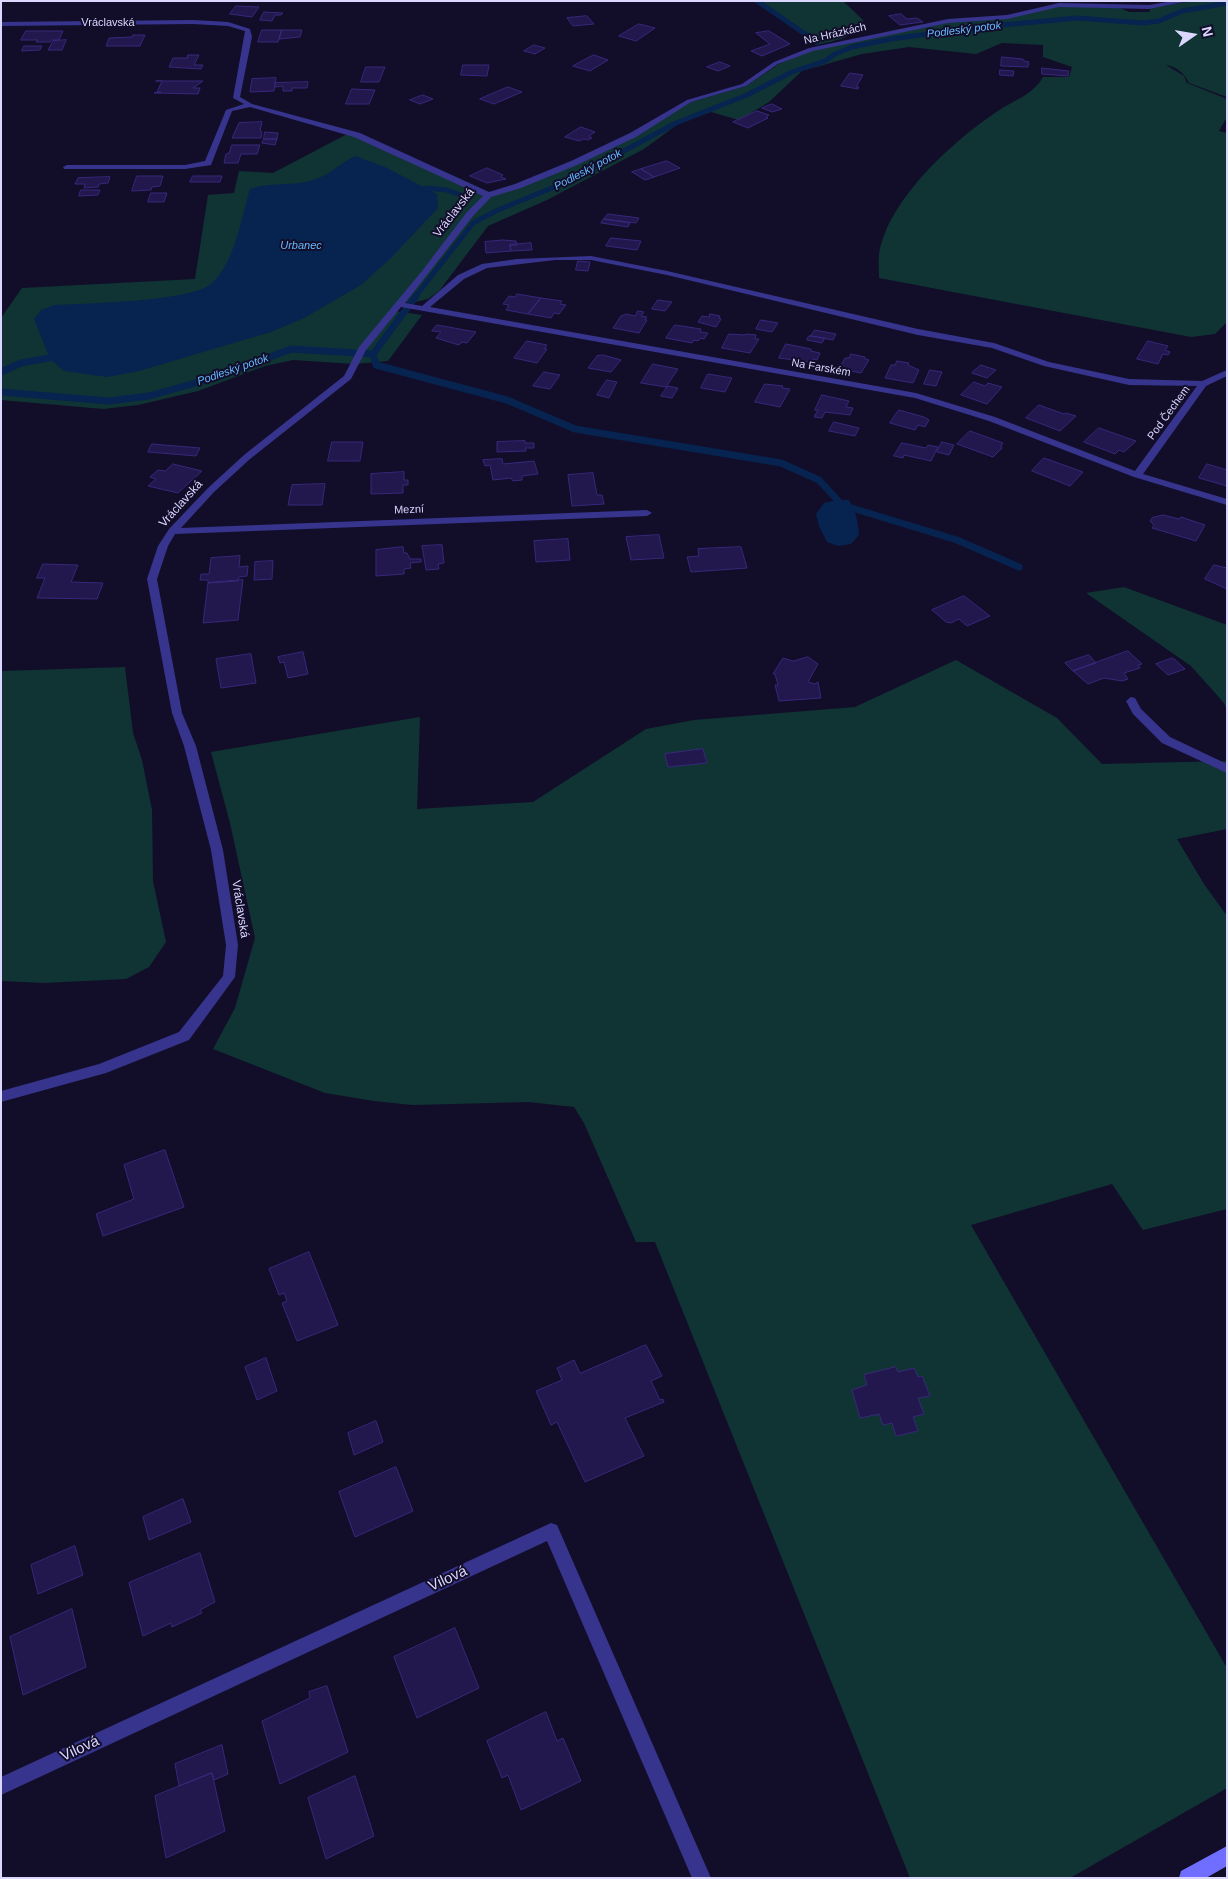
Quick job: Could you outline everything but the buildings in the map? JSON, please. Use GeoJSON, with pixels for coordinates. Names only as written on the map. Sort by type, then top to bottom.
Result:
{"type":"FeatureCollection","features":[{"type":"Feature","properties":{"kind":"main road"},"geometry":{"type":"LineString","coordinates":[[1188,1878],[1227,1855]]}},
{"type":"Feature","properties":{"kind":"street","name":"Na Hrázkách"},"geometry":{"type":"LineString","coordinates":[[488,195],[518,186],[574,163],[633,135],[689,101],[744,85],[776,64],[811,49],[948,21],[1007,17],[1059,6],[1077,4],[1149,7],[1186,1]]}},
{"type":"Feature","properties":{"kind":"street","name":"Vráclavská"},"geometry":{"type":"LineString","coordinates":[[1,24],[193,22],[228,24],[248,30],[250,38],[246,48],[236,98],[250,105],[358,135],[488,195],[470,214],[425,272],[406,305],[360,352],[348,377],[247,457],[211,490],[172,532],[163,546],[152,579],[177,713],[190,746],[217,850],[232,944],[229,977],[184,1036],[101,1069],[1,1097]]}},
{"type":"Feature","properties":{"kind":"street"},"geometry":{"type":"LineString","coordinates":[[67,167],[185,167],[208,163],[229,110],[250,105]]}},
{"type":"Feature","properties":{"kind":"street"},"geometry":{"type":"LineString","coordinates":[[424,308],[461,277],[485,266],[555,258],[591,258],[667,273],[918,332],[994,346],[1046,364],[1129,382],[1203,384]]}},
{"type":"Feature","properties":{"kind":"street","name":"Na Farském"},"geometry":{"type":"LineString","coordinates":[[406,305],[916,396],[992,419],[1137,475],[1227,502]]}},
{"type":"Feature","properties":{"kind":"street","name":"Pod Čechem"},"geometry":{"type":"LineString","coordinates":[[1137,475],[1203,384],[1227,373]]}},
{"type":"Feature","properties":{"kind":"street","name":"Mezní"},"geometry":{"type":"LineString","coordinates":[[172,532],[647,513]]}},
{"type":"Feature","properties":{"kind":"street"},"geometry":{"type":"LineString","coordinates":[[1131,701],[1137,711],[1166,740],[1209,759],[1227,770]]}},
{"type":"Feature","properties":{"kind":"street","name":"Vilová"},"geometry":{"type":"LineString","coordinates":[[1,1786],[551,1531],[702,1878]]}},
{"type":"Feature","properties":{"kind":"green space"},"geometry":{"type":"Polygon","coordinates":[[[755,1],[843,1],[863,20],[863,24],[847,36],[816,45],[755,1]]]}},
{"type":"Feature","properties":{"kind":"green space"},"geometry":{"type":"Polygon","coordinates":[[[1193,1],[1227,1],[1227,97],[1189,83],[1185,77],[1180,71],[1166,65],[1184,76],[1187,83],[1227,99],[1227,117],[1219,131],[1227,133],[1227,322],[1215,334],[1191,337],[879,278],[879,255],[885,234],[895,213],[925,173],[962,138],[998,111],[1029,93],[1043,77],[1069,77],[1072,67],[1043,57],[1043,45],[1002,43],[976,54],[909,47],[862,54],[802,71],[769,102],[739,120],[711,112],[678,124],[644,149],[547,200],[488,226],[439,291],[428,299],[403,302],[473,214],[491,195],[521,187],[663,118],[691,102],[746,86],[779,64],[811,50],[950,22],[1007,18],[1061,6],[1120,8],[1129,12],[1149,12],[1151,8],[1193,1]]]}},
{"type":"Feature","properties":{"kind":"green space"},"geometry":{"type":"Polygon","coordinates":[[[351,132],[488,195],[394,311],[422,315],[388,361],[354,364],[293,360],[265,366],[198,391],[138,405],[103,409],[1,400],[1,318],[22,288],[195,279],[208,195],[234,193],[239,171],[273,173],[351,132]]]}},
{"type":"Feature","properties":{"kind":"green space"},"geometry":{"type":"Polygon","coordinates":[[[1124,587],[1227,625],[1227,710],[1224,703],[1191,666],[1086,593],[1124,587]]]}},
{"type":"Feature","properties":{"kind":"green space"},"geometry":{"type":"Polygon","coordinates":[[[956,660],[1057,718],[1102,764],[1227,761],[1227,829],[1177,839],[1204,884],[1227,916],[1227,1209],[1143,1230],[1112,1184],[971,1225],[1227,1668],[1227,1788],[1070,1878],[910,1878],[655,1242],[636,1242],[584,1123],[574,1107],[529,1102],[412,1105],[374,1101],[325,1093],[213,1049],[235,1008],[255,938],[230,823],[211,752],[420,717],[417,809],[533,802],[646,729],[694,720],[855,707],[956,660]]]}},
{"type":"Feature","properties":{"kind":"green space"},"geometry":{"type":"Polygon","coordinates":[[[125,667],[133,733],[142,760],[152,810],[153,881],[166,942],[149,967],[126,979],[44,983],[1,981],[1,671],[125,667]]]}},
{"type":"Feature","properties":{"kind":"water","name":"Urbanec"},"geometry":{"type":"Polygon","coordinates":[[[355,156],[385,167],[437,194],[438,208],[391,258],[361,285],[304,318],[271,332],[139,371],[107,377],[64,371],[50,359],[34,319],[41,310],[55,305],[162,298],[201,289],[212,283],[220,274],[232,252],[250,189],[265,185],[316,179],[355,156]]]}},
{"type":"Feature","properties":{"kind":"water"},"geometry":{"type":"Polygon","coordinates":[[[836,500],[849,500],[855,512],[859,535],[851,544],[838,546],[827,542],[819,526],[816,514],[824,503],[836,500]]]}},
{"type":"Feature","properties":{"kind":"waterway"},"geometry":{"type":"LineString","coordinates":[[757,1],[817,42]]}},
{"type":"Feature","properties":{"kind":"waterway","name":"Podleský potok"},"geometry":{"type":"LineString","coordinates":[[415,297],[473,223],[498,210],[564,183],[676,123],[747,95],[792,72],[825,61],[835,54],[852,47],[891,39],[981,27],[1077,18],[1143,23],[1159,21],[1182,11],[1227,3]]}},
{"type":"Feature","properties":{"kind":"waterway"},"geometry":{"type":"LineString","coordinates":[[418,194],[426,188],[447,190],[469,198]]}},
{"type":"Feature","properties":{"kind":"waterway","name":"Podleský potok"},"geometry":{"type":"LineString","coordinates":[[373,354],[416,296]]}},
{"type":"Feature","properties":{"kind":"waterway","name":"Podleský potok"},"geometry":{"type":"LineString","coordinates":[[1,392],[109,401],[149,396],[217,377],[291,349],[373,354]]}},
{"type":"Feature","properties":{"kind":"waterway"},"geometry":{"type":"LineString","coordinates":[[373,354],[376,365],[507,400],[575,429],[781,463],[819,480],[842,505],[957,540],[1019,567]]}},
{"type":"Feature","properties":{"kind":"waterway"},"geometry":{"type":"LineString","coordinates":[[1,372],[21,363],[60,356]]}}]}
